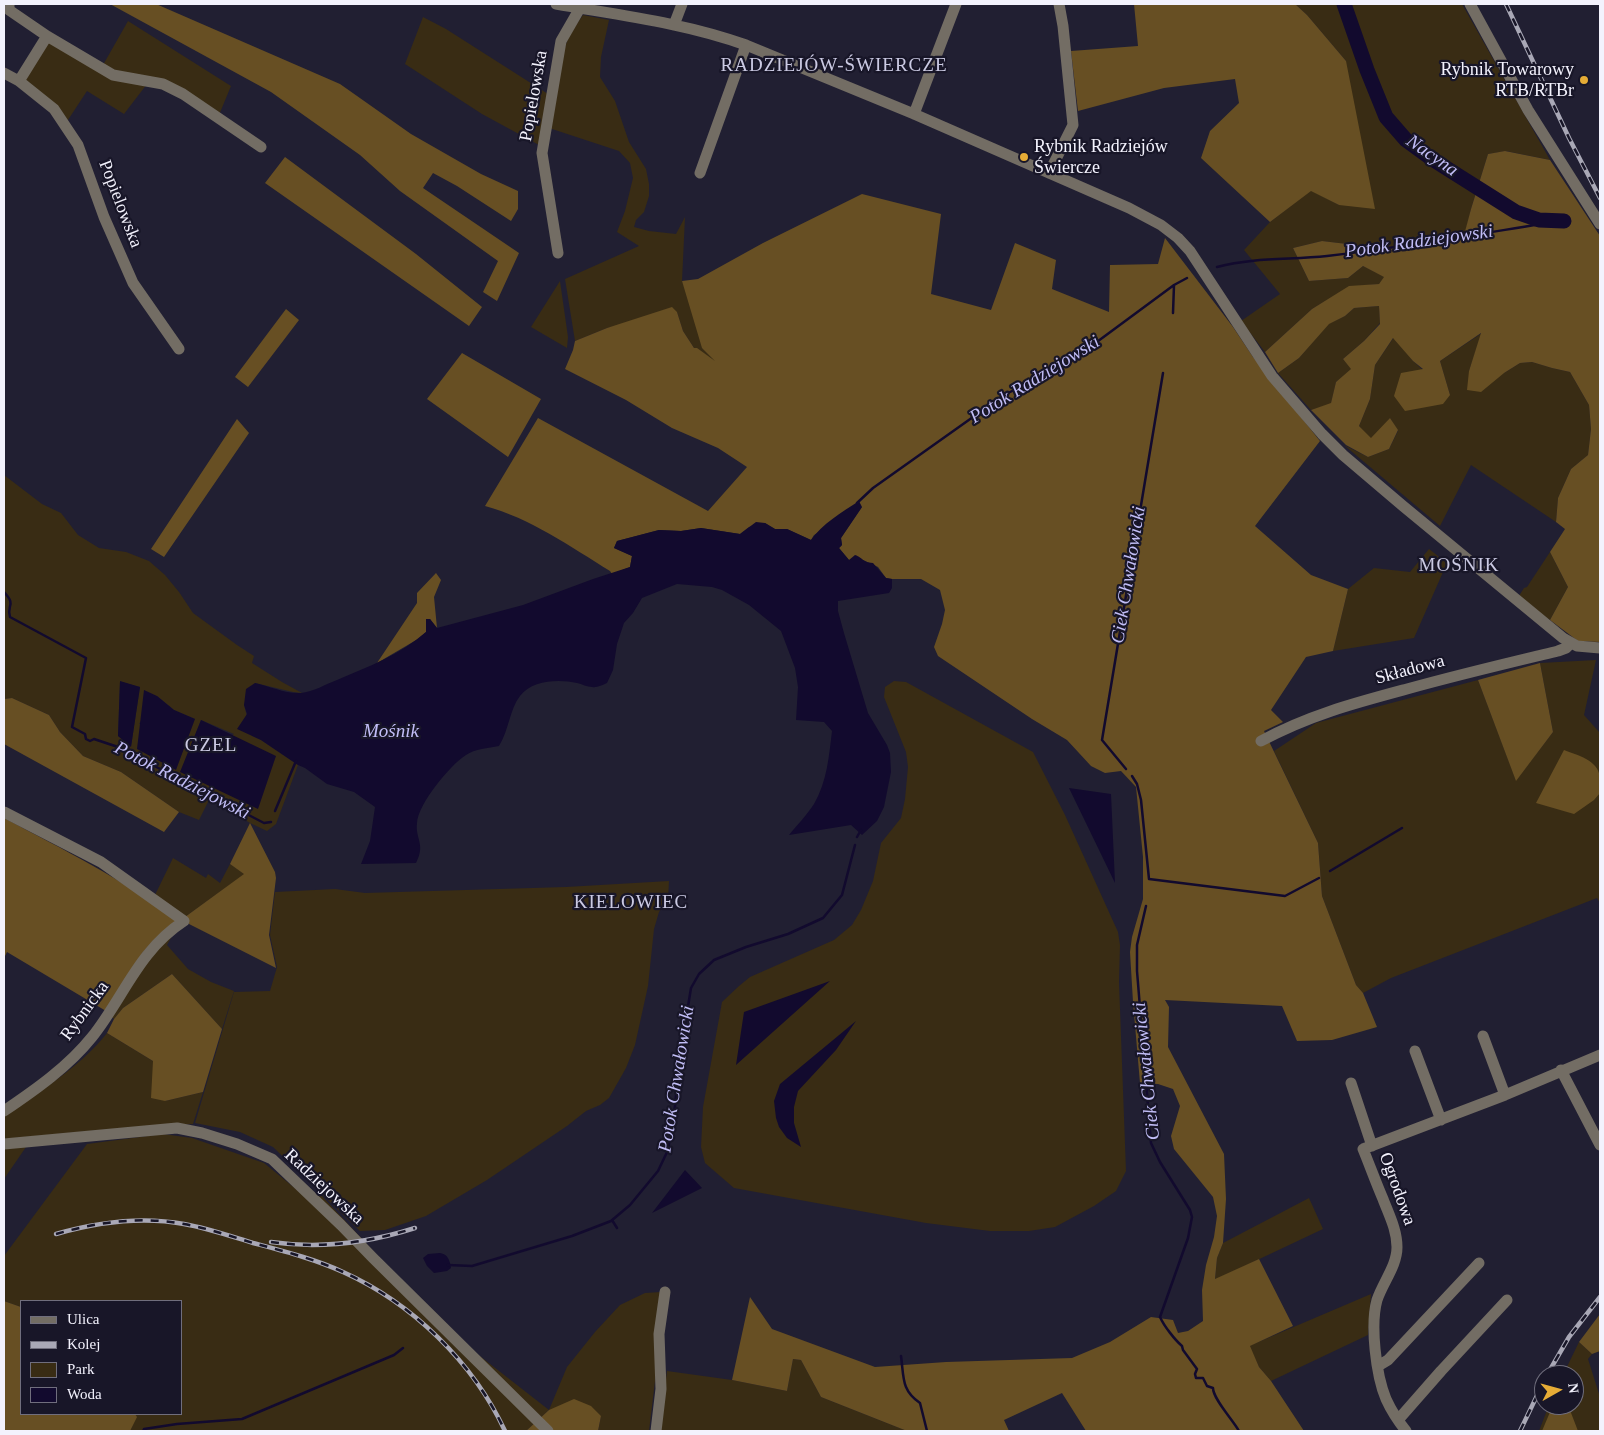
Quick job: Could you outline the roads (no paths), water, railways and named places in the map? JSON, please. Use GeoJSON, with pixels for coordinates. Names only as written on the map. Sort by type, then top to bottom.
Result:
{"type":"FeatureCollection","features":[{"type":"Feature","properties":{"kind":"street"},"geometry":{"type":"LineString","coordinates":[[9,4],[9,10],[47,36],[113,75],[163,84],[183,94],[261,147]]}},
{"type":"Feature","properties":{"kind":"street"},"geometry":{"type":"LineString","coordinates":[[556,4],[674,25],[746,45],[914,114],[1142,214],[1161,225],[1178,238],[1197,260],[1272,376],[1302,413],[1328,440],[1403,506],[1571,644],[1581,647],[1600,648]]}},
{"type":"Feature","properties":{"kind":"street"},"geometry":{"type":"LineString","coordinates":[[674,25],[682,4]]}},
{"type":"Feature","properties":{"kind":"street"},"geometry":{"type":"LineString","coordinates":[[914,114],[956,4]]}},
{"type":"Feature","properties":{"kind":"street"},"geometry":{"type":"LineString","coordinates":[[1049,173],[1072,125],[1063,26],[1059,4]]}},
{"type":"Feature","properties":{"kind":"street"},"geometry":{"type":"LineString","coordinates":[[1470,4],[1528,110],[1600,224]]}},
{"type":"Feature","properties":{"kind":"street","name":"Popielowska"},"geometry":{"type":"LineString","coordinates":[[558,254],[542,152],[562,41],[580,8]]}},
{"type":"Feature","properties":{"kind":"street"},"geometry":{"type":"LineString","coordinates":[[18,81],[47,36]]}},
{"type":"Feature","properties":{"kind":"street"},"geometry":{"type":"LineString","coordinates":[[700,173],[746,45]]}},
{"type":"Feature","properties":{"kind":"street","name":"Popielowska"},"geometry":{"type":"LineString","coordinates":[[4,72],[54,109],[78,145],[104,216],[133,284],[179,349]]}},
{"type":"Feature","properties":{"kind":"street","name":"Składowa"},"geometry":{"type":"LineString","coordinates":[[1261,741],[1321,713],[1558,651],[1571,644]]}},
{"type":"Feature","properties":{"kind":"street","name":"Rybnicka"},"geometry":{"type":"LineString","coordinates":[[4,812],[101,862],[184,921],[161,938],[145,958],[92,1038],[70,1061],[34,1090],[4,1110]]}},
{"type":"Feature","properties":{"kind":"street"},"geometry":{"type":"LineString","coordinates":[[1483,1036],[1505,1095]]}},
{"type":"Feature","properties":{"kind":"street"},"geometry":{"type":"LineString","coordinates":[[1415,1051],[1441,1120]]}},
{"type":"Feature","properties":{"kind":"street","name":"Ogrodowa"},"geometry":{"type":"LineString","coordinates":[[1406,1431],[1386,1398],[1378,1366],[1374,1328],[1374,1316],[1378,1300],[1395,1262],[1397,1246],[1393,1225],[1363,1149],[1505,1095],[1600,1054]]}},
{"type":"Feature","properties":{"kind":"street"},"geometry":{"type":"LineString","coordinates":[[1561,1070],[1600,1145]]}},
{"type":"Feature","properties":{"kind":"street","name":"Ogrodowa"},"geometry":{"type":"LineString","coordinates":[[1351,1083],[1372,1146]]}},
{"type":"Feature","properties":{"kind":"street","name":"Radziejowska"},"geometry":{"type":"LineString","coordinates":[[4,1144],[177,1128],[202,1133],[237,1144],[272,1160],[341,1225],[548,1431]]}},
{"type":"Feature","properties":{"kind":"street"},"geometry":{"type":"LineString","coordinates":[[1378,1366],[1388,1360],[1479,1263]]}},
{"type":"Feature","properties":{"kind":"street"},"geometry":{"type":"LineString","coordinates":[[656,1431],[661,1388],[659,1334],[665,1292]]}},
{"type":"Feature","properties":{"kind":"street"},"geometry":{"type":"LineString","coordinates":[[1398,1420],[1507,1300]]}},
{"type":"Feature","properties":{"kind":"water","name":"Mośnik"},"geometry":{"type":"Polygon","coordinates":[[[859,501],[862,507],[841,538],[842,545],[839,548],[849,560],[855,555],[858,556],[866,562],[873,563],[886,578],[892,579],[892,588],[889,593],[838,601],[838,611],[868,713],[890,753],[891,772],[884,807],[877,821],[862,835],[851,825],[789,835],[814,804],[822,787],[827,769],[832,731],[824,722],[796,720],[798,687],[795,668],[781,631],[749,605],[722,590],[712,587],[677,584],[642,598],[624,623],[617,644],[613,670],[607,683],[588,687],[579,683],[554,681],[539,684],[525,691],[514,707],[499,746],[477,750],[459,760],[429,796],[417,823],[420,851],[416,863],[361,864],[370,841],[375,807],[354,792],[327,784],[261,740],[237,729],[247,714],[244,705],[246,689],[255,683],[289,692],[301,693],[310,691],[372,665],[406,647],[426,632],[426,619],[430,619],[437,628],[523,605],[630,567],[632,556],[614,548],[617,541],[659,530],[681,531],[701,528],[740,534],[756,522],[765,523],[775,529],[787,529],[811,540],[839,514],[859,501]]]}},
{"type":"Feature","properties":{"kind":"water"},"geometry":{"type":"Polygon","coordinates":[[[120,681],[140,687],[131,747],[118,736],[120,681]]]}},
{"type":"Feature","properties":{"kind":"water"},"geometry":{"type":"Polygon","coordinates":[[[144,690],[157,696],[174,710],[195,719],[176,770],[137,749],[144,690]]]}},
{"type":"Feature","properties":{"kind":"water"},"geometry":{"type":"Polygon","coordinates":[[[201,720],[276,756],[258,809],[180,772],[201,720]]]}},
{"type":"Feature","properties":{"kind":"water"},"geometry":{"type":"Polygon","coordinates":[[[1069,788],[1111,794],[1115,883],[1069,788]]]}},
{"type":"Feature","properties":{"kind":"water"},"geometry":{"type":"Polygon","coordinates":[[[830,981],[736,1065],[744,1012],[830,981]]]}},
{"type":"Feature","properties":{"kind":"water"},"geometry":{"type":"Polygon","coordinates":[[[856,1021],[836,1050],[798,1091],[794,1107],[794,1123],[801,1147],[787,1138],[779,1127],[776,1118],[774,1101],[780,1084],[856,1021]]]}},
{"type":"Feature","properties":{"kind":"water"},"geometry":{"type":"Polygon","coordinates":[[[685,1170],[702,1188],[652,1213],[685,1170]]]}},
{"type":"Feature","properties":{"kind":"water"},"geometry":{"type":"Polygon","coordinates":[[[440,1253],[447,1256],[451,1268],[447,1271],[434,1273],[427,1266],[423,1258],[428,1254],[440,1253]]]}},
{"type":"Feature","properties":{"kind":"waterway","name":"Nacyna"},"geometry":{"type":"LineString","coordinates":[[1344,4],[1386,117],[1406,140],[1432,159],[1516,212],[1539,220],[1564,221]]}},
{"type":"Feature","properties":{"kind":"waterway","name":"Potok Radziejowski"},"geometry":{"type":"LineString","coordinates":[[1217,267],[1258,260],[1356,252],[1561,221]]}},
{"type":"Feature","properties":{"kind":"waterway","name":"Potok Radziejowski"},"geometry":{"type":"LineString","coordinates":[[857,503],[873,488],[1004,395],[1067,364],[1174,285],[1187,278]]}},
{"type":"Feature","properties":{"kind":"waterway","name":"Ciek Chwałowicki"},"geometry":{"type":"LineString","coordinates":[[1173,313],[1174,285]]}},
{"type":"Feature","properties":{"kind":"waterway","name":"Ciek Chwałowicki"},"geometry":{"type":"LineString","coordinates":[[1126,769],[1102,740],[1163,373]]}},
{"type":"Feature","properties":{"kind":"waterway","name":"Potok Radziejowski"},"geometry":{"type":"LineString","coordinates":[[4,592],[11,603],[10,617],[86,658],[72,727],[85,734],[86,739],[90,741],[94,739],[118,747],[264,823],[271,822]]}},
{"type":"Feature","properties":{"kind":"waterway","name":"Potok Radziejowski"},"geometry":{"type":"LineString","coordinates":[[275,811],[296,761]]}},
{"type":"Feature","properties":{"kind":"waterway"},"geometry":{"type":"LineString","coordinates":[[1132,776],[1137,784],[1141,800],[1149,879],[1285,896],[1319,878]]}},
{"type":"Feature","properties":{"kind":"waterway"},"geometry":{"type":"LineString","coordinates":[[1330,871],[1402,828]]}},
{"type":"Feature","properties":{"kind":"waterway","name":"Potok Chwałowicki"},"geometry":{"type":"LineString","coordinates":[[857,837],[861,830]]}},
{"type":"Feature","properties":{"kind":"waterway","name":"Potok Chwałowicki"},"geometry":{"type":"LineString","coordinates":[[448,1265],[472,1266],[572,1236],[611,1221],[630,1205],[658,1171],[668,1150],[691,988],[699,974],[714,960],[746,947],[788,934],[823,918],[842,895],[855,845]]}},
{"type":"Feature","properties":{"kind":"waterway","name":"Ciek Chwałowicki"},"geometry":{"type":"LineString","coordinates":[[1146,906],[1137,945],[1137,971],[1151,1143],[1160,1162],[1190,1210],[1192,1217],[1188,1238],[1160,1317],[1197,1369],[1196,1378],[1203,1378],[1207,1386],[1213,1388],[1220,1404],[1239,1431]]}},
{"type":"Feature","properties":{"kind":"waterway"},"geometry":{"type":"LineString","coordinates":[[612,1220],[617,1228]]}},
{"type":"Feature","properties":{"kind":"waterway","name":"Potok Chwałowicki"},"geometry":{"type":"LineString","coordinates":[[143,1431],[144,1429],[177,1424],[242,1419],[394,1355],[403,1348]]}},
{"type":"Feature","properties":{"kind":"waterway"},"geometry":{"type":"LineString","coordinates":[[901,1356],[906,1388],[920,1403],[927,1431]]}},
{"type":"Feature","properties":{"kind":"railway"},"geometry":{"type":"LineString","coordinates":[[1506,4],[1569,138],[1600,198]]}},
{"type":"Feature","properties":{"kind":"railway"},"geometry":{"type":"LineString","coordinates":[[56,1234],[103,1223],[135,1220],[168,1222],[218,1232],[332,1267],[393,1300],[438,1337],[476,1381],[505,1431]]}},
{"type":"Feature","properties":{"kind":"railway"},"geometry":{"type":"LineString","coordinates":[[271,1242],[325,1245],[379,1238],[415,1228]]}},
{"type":"Feature","properties":{"kind":"railway"},"geometry":{"type":"LineString","coordinates":[[1553,1365],[1569,1337],[1600,1297]]}},
{"type":"Feature","properties":{"kind":"railway"},"geometry":{"type":"LineString","coordinates":[[1520,1431],[1534,1402]]}},
{"type":"Feature","properties":{"kind":"place","name":"Rybnik Towarowy RTB/RTBr"},"geometry":{"type":"Point","coordinates":[1584,80]}},
{"type":"Feature","properties":{"kind":"place","name":"Rybnik Radziejów Świercze"},"geometry":{"type":"Point","coordinates":[1024,157]}},
{"type":"Feature","properties":{"kind":"district","name":"RADZIEJÓW-ŚWIERCZE"},"geometry":{"type":"Point","coordinates":[834,66]}},
{"type":"Feature","properties":{"kind":"district","name":"MOŚNIK"},"geometry":{"type":"Point","coordinates":[1459,566]}},
{"type":"Feature","properties":{"kind":"district","name":"GZEL"},"geometry":{"type":"Point","coordinates":[211,746]}},
{"type":"Feature","properties":{"kind":"district","name":"KIELOWIEC"},"geometry":{"type":"Point","coordinates":[631,903]}}]}
